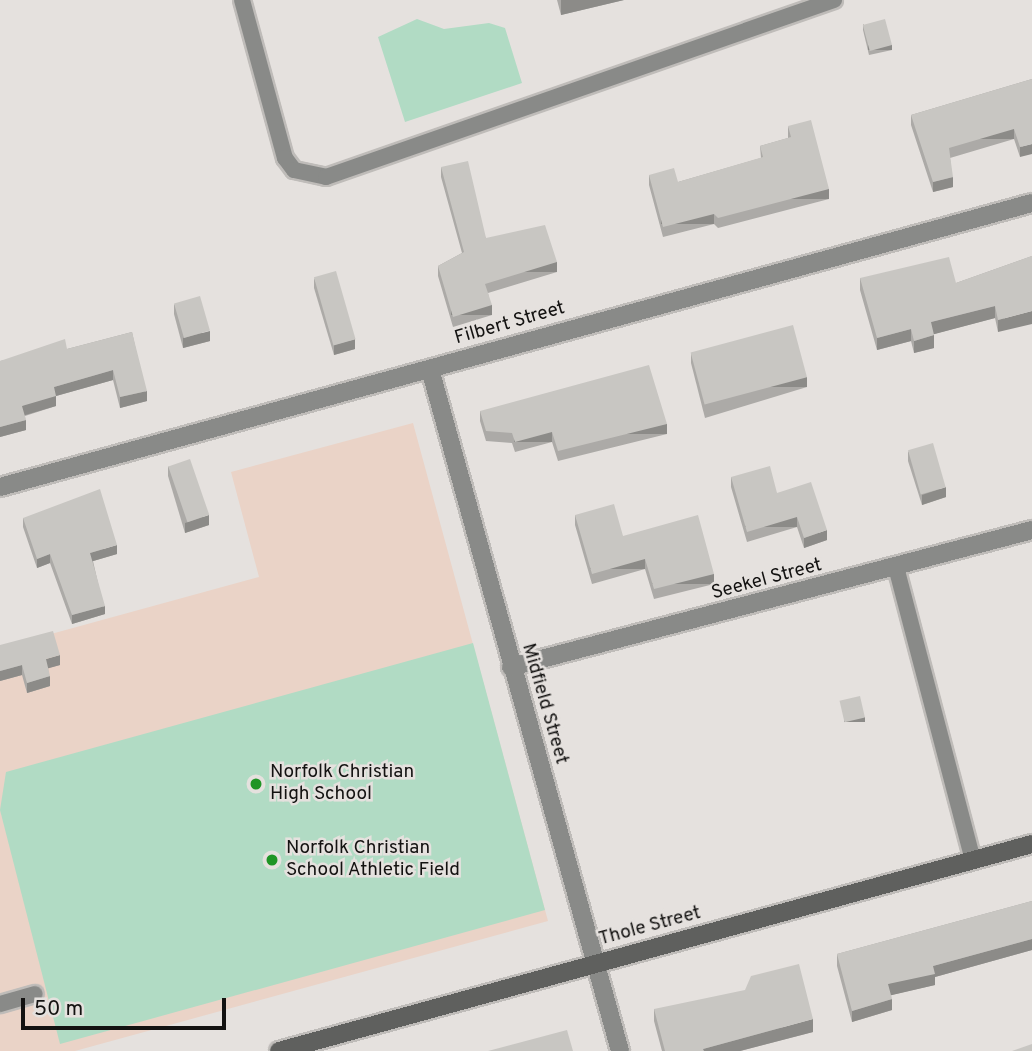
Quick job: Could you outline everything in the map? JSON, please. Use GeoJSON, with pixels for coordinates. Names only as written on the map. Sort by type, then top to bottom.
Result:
{"type":"FeatureCollection","features":[{"type":"Feature","properties":{"kind":"street","name":"Filbert Street"},"geometry":{"type":"LineString","coordinates":[[0,487],[1032,203]]}},
{"type":"Feature","properties":{"kind":"street","name":"Midfield Street"},"geometry":{"type":"LineString","coordinates":[[430,369],[511,667],[621,1051]]}},
{"type":"Feature","properties":{"kind":"street","name":"Seekel Street"},"geometry":{"type":"LineString","coordinates":[[511,667],[1032,530]]}},
{"type":"Feature","properties":{"kind":"street","name":"Thole Street"},"geometry":{"type":"LineString","coordinates":[[279,1051],[1032,844]]}},
{"type":"Feature","properties":{"kind":"lane"},"geometry":{"type":"LineString","coordinates":[[242,0],[285,158],[294,170],[326,177],[834,0]]}},
{"type":"Feature","properties":{"kind":"lane"},"geometry":{"type":"LineString","coordinates":[[896,567],[973,860]]}},
{"type":"Feature","properties":{"kind":"lane"},"geometry":{"type":"LineString","coordinates":[[0,1003],[35,994]]}},
{"type":"Feature","properties":{"kind":"shaded area","name":"Norfolk Christian School Athletic Field"},"geometry":{"type":"Polygon","coordinates":[[[413,423],[548,921],[75,1051],[0,1051],[0,648],[259,577],[231,472],[413,423]]]}},
{"type":"Feature","properties":{"kind":"green space"},"geometry":{"type":"Polygon","coordinates":[[[417,19],[444,29],[489,23],[505,28],[522,83],[405,122],[378,37],[417,19]]]}},
{"type":"Feature","properties":{"kind":"green space","name":"Norfolk Christian School Athletic Field"},"geometry":{"type":"Polygon","coordinates":[[[473,643],[545,910],[60,1044],[0,810],[6,772],[473,643]]]}},
{"type":"Feature","properties":{"kind":"building"},"geometry":{"type":"Polygon","coordinates":[[[885,19],[892,45],[870,51],[863,25],[885,19]]]}},
{"type":"Feature","properties":{"kind":"building"},"geometry":{"type":"Polygon","coordinates":[[[1032,79],[1032,144],[1020,147],[1014,129],[949,148],[953,177],[933,182],[911,115],[1032,79]]]}},
{"type":"Feature","properties":{"kind":"building"},"geometry":{"type":"Polygon","coordinates":[[[811,120],[829,189],[718,218],[714,214],[663,227],[649,175],[674,168],[678,182],[763,157],[760,146],[791,137],[788,126],[811,120]]]}},
{"type":"Feature","properties":{"kind":"building"},"geometry":{"type":"Polygon","coordinates":[[[468,161],[486,238],[545,225],[557,262],[485,284],[492,305],[453,317],[438,266],[464,252],[441,167],[468,161]]]}},
{"type":"Feature","properties":{"kind":"building"},"geometry":{"type":"Polygon","coordinates":[[[1032,256],[1032,311],[998,320],[995,306],[931,322],[934,335],[914,341],[911,329],[877,338],[860,278],[949,257],[956,283],[1032,256]]]}},
{"type":"Feature","properties":{"kind":"building"},"geometry":{"type":"Polygon","coordinates":[[[336,271],[356,339],[333,346],[314,277],[336,271]]]}},
{"type":"Feature","properties":{"kind":"building"},"geometry":{"type":"Polygon","coordinates":[[[200,296],[210,331],[184,338],[174,303],[200,296]]]}},
{"type":"Feature","properties":{"kind":"building"},"geometry":{"type":"Polygon","coordinates":[[[793,325],[807,377],[705,405],[691,352],[793,325]]]}},
{"type":"Feature","properties":{"kind":"building"},"geometry":{"type":"Polygon","coordinates":[[[132,332],[147,391],[120,397],[113,370],[54,387],[56,396],[22,406],[26,420],[0,427],[0,361],[65,339],[67,349],[132,332]]]}},
{"type":"Feature","properties":{"kind":"building"},"geometry":{"type":"Polygon","coordinates":[[[649,365],[667,424],[558,451],[552,432],[515,442],[512,433],[486,431],[480,411],[649,365]]]}},
{"type":"Feature","properties":{"kind":"building"},"geometry":{"type":"Polygon","coordinates":[[[933,443],[946,487],[921,494],[908,450],[933,443]]]}},
{"type":"Feature","properties":{"kind":"building"},"geometry":{"type":"Polygon","coordinates":[[[190,459],[209,515],[187,522],[168,466],[190,459]]]}},
{"type":"Feature","properties":{"kind":"building"},"geometry":{"type":"Polygon","coordinates":[[[770,466],[777,493],[811,482],[827,530],[804,538],[797,517],[747,532],[731,477],[770,466]]]}},
{"type":"Feature","properties":{"kind":"building"},"geometry":{"type":"Polygon","coordinates":[[[100,489],[117,545],[90,553],[105,606],[72,615],[50,554],[37,559],[23,518],[100,489]]]}},
{"type":"Feature","properties":{"kind":"building"},"geometry":{"type":"Polygon","coordinates":[[[614,504],[623,536],[698,515],[714,574],[654,589],[645,559],[592,574],[575,515],[614,504]]]}},
{"type":"Feature","properties":{"kind":"building"},"geometry":{"type":"Polygon","coordinates":[[[53,631],[60,655],[46,659],[50,676],[27,683],[22,665],[0,671],[0,645],[53,631]]]}},
{"type":"Feature","properties":{"kind":"building"},"geometry":{"type":"Polygon","coordinates":[[[860,696],[865,717],[844,722],[840,701],[860,696]]]}},
{"type":"Feature","properties":{"kind":"building"},"geometry":{"type":"Polygon","coordinates":[[[1032,901],[1032,939],[933,966],[935,974],[888,984],[892,999],[852,1011],[837,954],[1032,901]]]}},
{"type":"Feature","properties":{"kind":"building"},"geometry":{"type":"Polygon","coordinates":[[[799,964],[813,1019],[703,1049],[704,1051],[665,1051],[654,1009],[745,990],[751,976],[799,964]]]}},
{"type":"Feature","properties":{"kind":"building"},"geometry":{"type":"Polygon","coordinates":[[[567,1030],[573,1051],[488,1051],[567,1030]]]}},
{"type":"Feature","properties":{"kind":"building"},"geometry":{"type":"Polygon","coordinates":[[[1032,1044],[1032,1051],[1012,1051],[1032,1044]]]}},
{"type":"Feature","properties":{"kind":"place","name":"Norfolk Christian High School"},"geometry":{"type":"Point","coordinates":[256,784]}},
{"type":"Feature","properties":{"kind":"place","name":"Norfolk Christian School Athletic Field"},"geometry":{"type":"Point","coordinates":[272,860]}}]}
